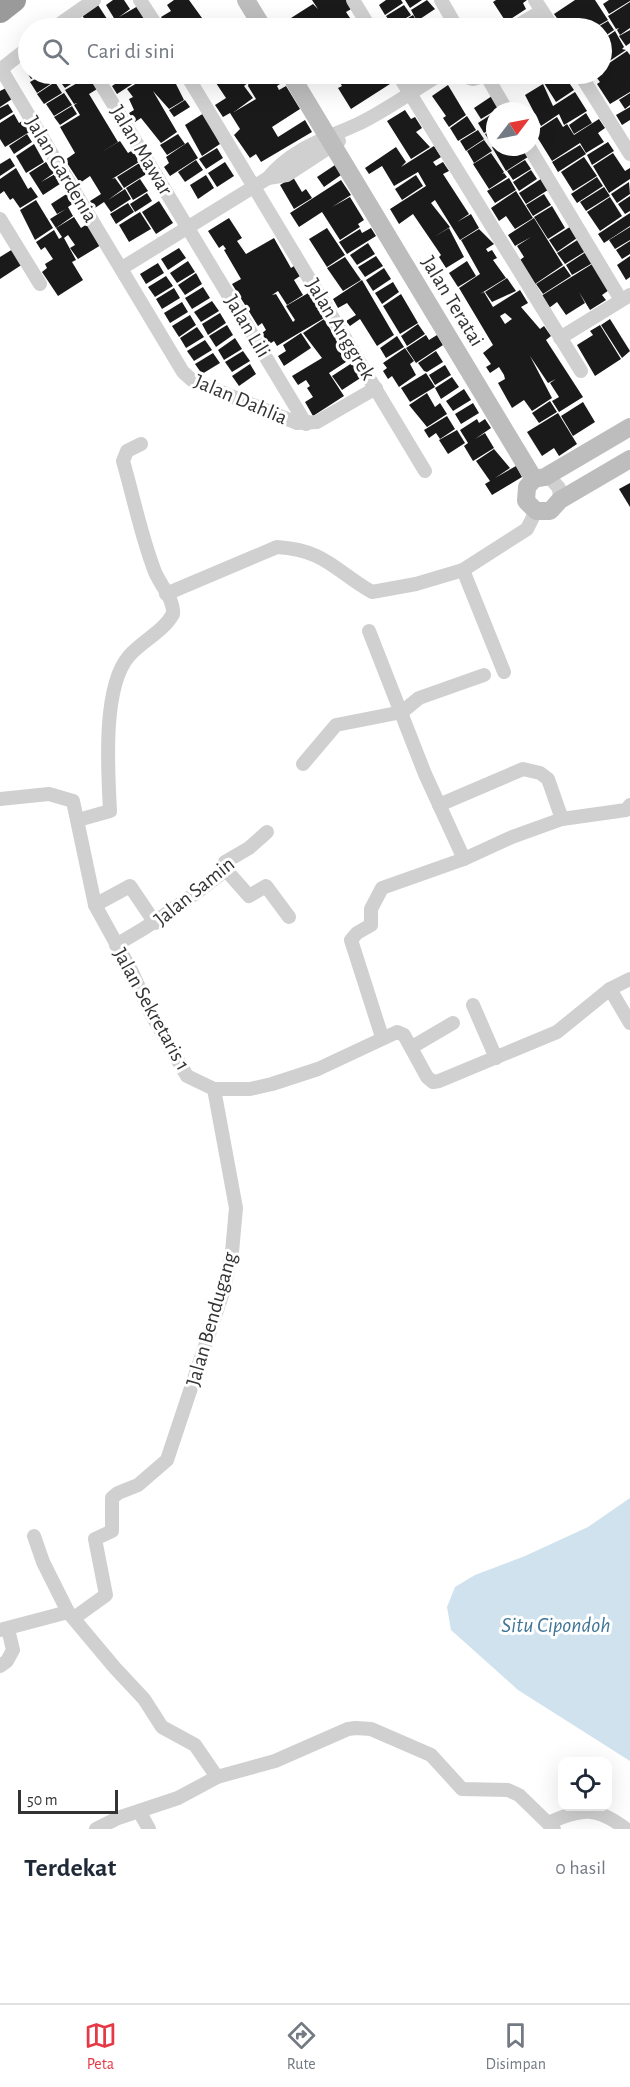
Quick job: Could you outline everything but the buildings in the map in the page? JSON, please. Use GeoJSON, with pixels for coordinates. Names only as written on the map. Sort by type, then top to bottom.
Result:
{"type":"FeatureCollection","features":[{"type":"Feature","properties":{"kind":"highway"},"geometry":{"type":"LineString","coordinates":[[0,10],[14,0]]}},
{"type":"Feature","properties":{"kind":"street"},"geometry":{"type":"LineString","coordinates":[[72,18],[94,0]]}},
{"type":"Feature","properties":{"kind":"street"},"geometry":{"type":"LineString","coordinates":[[140,0],[152,18]]}},
{"type":"Feature","properties":{"kind":"street"},"geometry":{"type":"LineString","coordinates":[[246,0],[257,18]]}},
{"type":"Feature","properties":{"kind":"street"},"geometry":{"type":"LineString","coordinates":[[352,0],[364,18]]}},
{"type":"Feature","properties":{"kind":"street"},"geometry":{"type":"LineString","coordinates":[[441,0],[451,18]]}},
{"type":"Feature","properties":{"kind":"street"},"geometry":{"type":"LineString","coordinates":[[524,18],[538,5],[546,18]]}},
{"type":"Feature","properties":{"kind":"street"},"geometry":{"type":"LineString","coordinates":[[1,69],[18,56]]}},
{"type":"Feature","properties":{"kind":"street","name":"Jalan Gardenia"},"geometry":{"type":"LineString","coordinates":[[1,69],[122,268]]}},
{"type":"Feature","properties":{"kind":"street","name":"Jalan Mawar"},"geometry":{"type":"LineString","coordinates":[[101,84],[189,227]]}},
{"type":"Feature","properties":{"kind":"street","name":"Jalan Anggrek"},"geometry":{"type":"LineString","coordinates":[[192,84],[256,186],[425,471]]}},
{"type":"Feature","properties":{"kind":"street","name":"Jalan Teratai"},"geometry":{"type":"LineString","coordinates":[[296,84],[540,478]]}},
{"type":"Feature","properties":{"kind":"street"},"geometry":{"type":"LineString","coordinates":[[404,84],[581,372]]}},
{"type":"Feature","properties":{"kind":"street"},"geometry":{"type":"LineString","coordinates":[[122,268],[256,186],[268,178],[280,163],[330,141],[424,84]]}},
{"type":"Feature","properties":{"kind":"street"},"geometry":{"type":"LineString","coordinates":[[492,84],[502,102]]}},
{"type":"Feature","properties":{"kind":"street"},"geometry":{"type":"LineString","coordinates":[[586,84],[630,154]]}},
{"type":"Feature","properties":{"kind":"street"},"geometry":{"type":"LineString","coordinates":[[535,156],[626,297],[560,338]]}},
{"type":"Feature","properties":{"kind":"street"},"geometry":{"type":"LineString","coordinates":[[0,219],[40,284]]}},
{"type":"Feature","properties":{"kind":"street","name":"Jalan Lili"},"geometry":{"type":"LineString","coordinates":[[189,227],[306,424]]}},
{"type":"Feature","properties":{"kind":"street","name":"Jalan Dahlia"},"geometry":{"type":"LineString","coordinates":[[122,268],[183,372],[192,380],[277,415],[306,424],[317,422],[376,388]]}},
{"type":"Feature","properties":{"kind":"street"},"geometry":{"type":"LineString","coordinates":[[630,427],[526,487],[525,496],[529,505],[536,511],[550,511],[560,500],[630,459]]}},
{"type":"Feature","properties":{"kind":"street"},"geometry":{"type":"LineString","coordinates":[[78,820],[110,810],[107,743],[119,674],[128,656],[172,617],[173,605],[141,537],[123,461],[127,451],[141,444]]}},
{"type":"Feature","properties":{"kind":"street"},"geometry":{"type":"LineString","coordinates":[[540,478],[551,478],[559,488],[560,500]]}},
{"type":"Feature","properties":{"kind":"street"},"geometry":{"type":"LineString","coordinates":[[166,594],[277,548],[320,556],[372,592],[416,584],[463,570],[527,529],[536,511]]}},
{"type":"Feature","properties":{"kind":"street"},"geometry":{"type":"LineString","coordinates":[[463,570],[504,672]]}},
{"type":"Feature","properties":{"kind":"street"},"geometry":{"type":"LineString","coordinates":[[369,631],[385,676],[464,859]]}},
{"type":"Feature","properties":{"kind":"street"},"geometry":{"type":"LineString","coordinates":[[303,764],[336,725],[402,712],[419,698],[484,675]]}},
{"type":"Feature","properties":{"kind":"street"},"geometry":{"type":"LineString","coordinates":[[439,805],[523,769],[540,772],[548,778],[562,819]]}},
{"type":"Feature","properties":{"kind":"street","name":"Jalan Sekretaris 1"},"geometry":{"type":"LineString","coordinates":[[0,799],[49,794],[64,796],[73,801],[95,905],[166,1042],[187,1076],[214,1089],[250,1089],[318,1069],[382,1037]]}},
{"type":"Feature","properties":{"kind":"street"},"geometry":{"type":"LineString","coordinates":[[629,810],[562,819],[512,837],[464,859],[382,888],[371,909],[371,925],[353,936],[351,945],[382,1037],[390,1033],[401,1032],[433,1082],[496,1058],[567,1025],[610,989],[630,979]]}},
{"type":"Feature","properties":{"kind":"street","name":"Jalan Samin"},"geometry":{"type":"LineString","coordinates":[[116,945],[155,923],[226,870],[225,862],[249,848],[267,832]]}},
{"type":"Feature","properties":{"kind":"street"},"geometry":{"type":"LineString","coordinates":[[226,870],[249,896],[266,886],[289,917]]}},
{"type":"Feature","properties":{"kind":"street"},"geometry":{"type":"LineString","coordinates":[[95,905],[130,886],[155,923]]}},
{"type":"Feature","properties":{"kind":"street"},"geometry":{"type":"LineString","coordinates":[[610,989],[630,1023]]}},
{"type":"Feature","properties":{"kind":"street"},"geometry":{"type":"LineString","coordinates":[[473,1005],[496,1058]]}},
{"type":"Feature","properties":{"kind":"street"},"geometry":{"type":"LineString","coordinates":[[411,1047],[453,1023]]}},
{"type":"Feature","properties":{"kind":"street","name":"Jalan Bendugang"},"geometry":{"type":"LineString","coordinates":[[71,1615],[106,1595],[95,1539],[112,1531],[112,1498],[138,1485],[167,1460],[223,1292],[232,1252],[236,1209],[214,1089]]}},
{"type":"Feature","properties":{"kind":"street"},"geometry":{"type":"LineString","coordinates":[[34,1536],[43,1562],[71,1615],[144,1699],[162,1726],[195,1745],[217,1777]]}},
{"type":"Feature","properties":{"kind":"street"},"geometry":{"type":"LineString","coordinates":[[0,1666],[7,1661],[13,1650],[4,1630],[71,1615]]}},
{"type":"Feature","properties":{"kind":"street"},"geometry":{"type":"LineString","coordinates":[[96,1829],[178,1798],[217,1777],[275,1761],[348,1729],[371,1729],[431,1755],[462,1789],[508,1790],[519,1795],[551,1826],[570,1814],[594,1811],[610,1817],[626,1829]]}},
{"type":"Feature","properties":{"kind":"street"},"geometry":{"type":"LineString","coordinates":[[139,1811],[148,1829]]}},
{"type":"Feature","properties":{"kind":"water","name":"Situ Cipondoh"},"geometry":{"type":"Polygon","coordinates":[[[630,1498],[630,1761],[518,1690],[451,1630],[447,1607],[455,1587],[475,1575],[525,1556],[588,1527],[630,1498]]]}}]}
